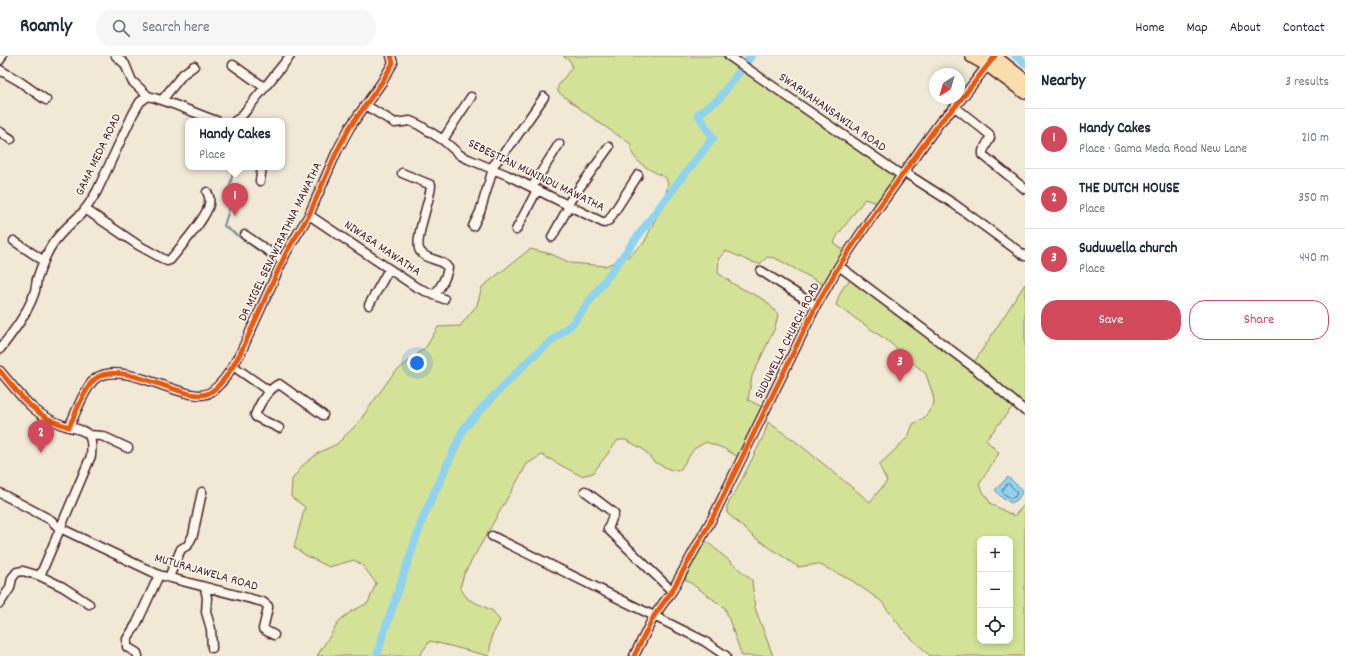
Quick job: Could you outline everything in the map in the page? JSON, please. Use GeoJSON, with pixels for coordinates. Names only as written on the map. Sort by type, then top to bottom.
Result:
{"type":"FeatureCollection","features":[{"type":"Feature","properties":{"kind":"main road"},"geometry":{"type":"LineString","coordinates":[[972,56],[992,58],[1025,81]]}},
{"type":"Feature","properties":{"kind":"main road"},"geometry":{"type":"LineString","coordinates":[[992,58],[1025,92]]}},
{"type":"Feature","properties":{"kind":"street"},"geometry":{"type":"LineString","coordinates":[[0,60],[2,56]]}},
{"type":"Feature","properties":{"kind":"street"},"geometry":{"type":"LineString","coordinates":[[116,56],[125,64],[132,81],[148,96],[209,118]]}},
{"type":"Feature","properties":{"kind":"street"},"geometry":{"type":"LineString","coordinates":[[240,118],[290,56]]}},
{"type":"Feature","properties":{"kind":"street","name":"DR MIGEL SENAWIRATHNA MAWATHA"},"geometry":{"type":"LineString","coordinates":[[69,427],[93,380],[99,376],[117,373],[202,395],[208,394],[216,388],[233,366],[241,352],[283,261],[309,215],[337,152],[350,127],[393,64],[391,56]]}},
{"type":"Feature","properties":{"kind":"street","name":"SWARNAHANSAWILA ROAD"},"geometry":{"type":"LineString","coordinates":[[729,56],[902,173],[954,204],[1025,256]]}},
{"type":"Feature","properties":{"kind":"street","name":"SUDUWELLA CHURCH ROAD"},"geometry":{"type":"LineString","coordinates":[[634,656],[654,616],[672,591],[714,515],[816,306],[839,266],[902,173],[940,122],[955,107],[992,58]]}},
{"type":"Feature","properties":{"kind":"street"},"geometry":{"type":"LineString","coordinates":[[233,65],[264,88]]}},
{"type":"Feature","properties":{"kind":"street"},"geometry":{"type":"LineString","coordinates":[[162,100],[183,74],[194,66]]}},
{"type":"Feature","properties":{"kind":"street"},"geometry":{"type":"LineString","coordinates":[[0,70],[46,100]]}},
{"type":"Feature","properties":{"kind":"street","name":"GAMA MEDA ROAD"},"geometry":{"type":"LineString","coordinates":[[0,349],[14,331],[34,294],[37,280],[52,245],[63,230],[85,209],[97,191],[133,114],[140,102],[148,96]]}},
{"type":"Feature","properties":{"kind":"street"},"geometry":{"type":"LineString","coordinates":[[473,226],[480,212],[492,168],[512,143],[544,97]]}},
{"type":"Feature","properties":{"kind":"street"},"geometry":{"type":"LineString","coordinates":[[443,140],[454,121],[471,98]]}},
{"type":"Feature","properties":{"kind":"street","name":"SEBESTIAN MUNINDU MAWATHA"},"geometry":{"type":"LineString","coordinates":[[365,105],[395,123],[410,121],[420,125],[443,140],[468,160],[492,168],[606,222],[638,175]]}},
{"type":"Feature","properties":{"kind":"street"},"geometry":{"type":"LineString","coordinates":[[955,107],[989,134],[990,138],[983,151],[984,155],[1025,188]]}},
{"type":"Feature","properties":{"kind":"street"},"geometry":{"type":"LineString","coordinates":[[0,132],[11,139]]}},
{"type":"Feature","properties":{"kind":"street"},"geometry":{"type":"LineString","coordinates":[[516,230],[534,189],[559,144]]}},
{"type":"Feature","properties":{"kind":"street"},"geometry":{"type":"LineString","coordinates":[[552,237],[568,205],[609,147]]}},
{"type":"Feature","properties":{"kind":"street"},"geometry":{"type":"LineString","coordinates":[[260,181],[262,170]]}},
{"type":"Feature","properties":{"kind":"street"},"geometry":{"type":"LineString","coordinates":[[402,174],[431,185],[430,197],[421,227],[418,245],[419,250],[422,253],[446,264],[448,268],[445,280],[434,295]]}},
{"type":"Feature","properties":{"kind":"street"},"geometry":{"type":"LineString","coordinates":[[85,209],[138,245],[166,261],[170,260],[203,217],[209,205],[209,196],[207,192]]}},
{"type":"Feature","properties":{"kind":"street","name":"NIWASA MAWATHA"},"geometry":{"type":"LineString","coordinates":[[309,215],[416,287],[444,299]]}},
{"type":"Feature","properties":{"kind":"street"},"geometry":{"type":"LineString","coordinates":[[245,235],[283,261]]}},
{"type":"Feature","properties":{"kind":"street"},"geometry":{"type":"LineString","coordinates":[[14,241],[44,261]]}},
{"type":"Feature","properties":{"kind":"street"},"geometry":{"type":"LineString","coordinates":[[839,266],[972,366],[1025,411]]}},
{"type":"Feature","properties":{"kind":"street"},"geometry":{"type":"LineString","coordinates":[[369,305],[389,269]]}},
{"type":"Feature","properties":{"kind":"street"},"geometry":{"type":"LineString","coordinates":[[761,271],[816,306]]}},
{"type":"Feature","properties":{"kind":"street"},"geometry":{"type":"LineString","coordinates":[[233,366],[269,391]]}},
{"type":"Feature","properties":{"kind":"street"},"geometry":{"type":"LineString","coordinates":[[0,371],[33,410],[48,419],[77,429],[89,435],[102,436],[128,448]]}},
{"type":"Feature","properties":{"kind":"street"},"geometry":{"type":"LineString","coordinates":[[279,428],[256,417],[255,415],[258,407],[269,391],[279,384],[323,415]]}},
{"type":"Feature","properties":{"kind":"street"},"geometry":{"type":"LineString","coordinates":[[40,576],[90,456],[92,443],[89,435]]}},
{"type":"Feature","properties":{"kind":"street"},"geometry":{"type":"LineString","coordinates":[[585,491],[614,513],[608,529],[672,591]]}},
{"type":"Feature","properties":{"kind":"street"},"geometry":{"type":"LineString","coordinates":[[169,577],[181,549],[188,545],[193,535],[202,492]]}},
{"type":"Feature","properties":{"kind":"street","name":"MUTURAJAWELA ROAD"},"geometry":{"type":"LineString","coordinates":[[0,493],[51,520],[60,528],[159,575],[263,602],[268,606],[263,628],[274,635]]}},
{"type":"Feature","properties":{"kind":"street"},"geometry":{"type":"LineString","coordinates":[[492,536],[654,616],[704,642],[726,656]]}},
{"type":"Feature","properties":{"kind":"street"},"geometry":{"type":"LineString","coordinates":[[0,603],[10,588],[12,578],[17,572],[23,571],[40,576],[63,587],[89,604]]}},
{"type":"Feature","properties":{"kind":"street"},"geometry":{"type":"LineString","coordinates":[[138,656],[137,653],[127,647],[127,638],[137,623],[159,575]]}},
{"type":"Feature","properties":{"kind":"street"},"geometry":{"type":"LineString","coordinates":[[205,588],[207,598],[206,612],[211,629],[212,648]]}},
{"type":"Feature","properties":{"kind":"green space"},"geometry":{"type":"Polygon","coordinates":[[[563,56],[725,56],[892,172],[897,177],[879,204],[865,199],[837,236],[834,243],[849,255],[830,288],[775,258],[767,257],[760,264],[726,251],[719,258],[718,273],[735,285],[765,300],[778,314],[775,328],[752,376],[748,400],[765,408],[740,458],[723,448],[706,442],[694,449],[680,470],[671,470],[654,462],[643,449],[626,440],[618,440],[593,473],[581,476],[542,455],[527,464],[464,574],[460,588],[468,599],[493,611],[500,621],[492,635],[489,656],[430,641],[419,656],[317,656],[340,620],[352,611],[368,603],[376,583],[363,566],[354,560],[329,567],[305,555],[294,547],[305,507],[291,497],[292,480],[302,466],[318,453],[337,444],[358,423],[393,374],[426,347],[438,327],[460,326],[477,305],[482,287],[530,249],[551,254],[571,263],[605,266],[629,256],[644,243],[664,201],[668,184],[666,178],[638,161],[631,150],[631,144],[598,122],[558,92],[558,86],[572,67],[571,62],[563,56]]]}},
{"type":"Feature","properties":{"kind":"green space"},"geometry":{"type":"Polygon","coordinates":[[[850,280],[884,303],[969,370],[1025,284],[1025,405],[1018,400],[986,440],[999,453],[979,485],[991,504],[1014,516],[1025,504],[1025,656],[930,656],[903,630],[881,601],[851,580],[818,564],[798,567],[754,537],[727,513],[727,506],[764,435],[768,422],[799,444],[870,502],[887,481],[879,465],[908,437],[913,424],[924,418],[934,404],[933,395],[926,374],[888,341],[836,305],[845,285],[850,280]]]}},
{"type":"Feature","properties":{"kind":"green space"},"geometry":{"type":"Polygon","coordinates":[[[705,540],[752,580],[755,608],[773,656],[742,656],[725,608],[685,579],[705,540]]]}},
{"type":"Feature","properties":{"kind":"water"},"geometry":{"type":"Polygon","coordinates":[[[1008,477],[1020,488],[1022,493],[1017,500],[1011,503],[1002,498],[995,490],[1008,477]]]}},
{"type":"Feature","properties":{"kind":"waterway"},"geometry":{"type":"LineString","coordinates":[[747,61],[751,56]]}},
{"type":"Feature","properties":{"kind":"waterway"},"geometry":{"type":"LineString","coordinates":[[1016,56],[1025,63]]}},
{"type":"Feature","properties":{"kind":"waterway"},"geometry":{"type":"LineString","coordinates":[[377,656],[423,518],[464,428],[531,358],[574,322],[713,138],[698,114],[718,100],[740,71]]}},
{"type":"Feature","properties":{"kind":"waterway"},"geometry":{"type":"LineString","coordinates":[[246,118],[251,111]]}},
{"type":"Feature","properties":{"kind":"waterway"},"geometry":{"type":"LineString","coordinates":[[233,170],[227,200],[230,206],[224,226],[278,264]]}},
{"type":"Feature","properties":{"kind":"waterway"},"geometry":{"type":"LineString","coordinates":[[264,292],[269,280]]}},
{"type":"Feature","properties":{"kind":"cycle path"},"geometry":{"type":"LineString","coordinates":[[0,371],[22,398],[38,412],[57,423],[69,427],[91,383],[95,379],[107,374],[121,374],[137,377],[186,393],[199,395],[209,393],[214,390],[227,375],[241,352],[286,253],[309,215],[337,151],[350,127],[382,82],[393,63],[391,56]]}},
{"type":"Feature","properties":{"kind":"cycle path"},"geometry":{"type":"LineString","coordinates":[[634,656],[654,616],[672,591],[714,515],[816,306],[839,266],[940,122],[955,107],[995,56]]}},
{"type":"Feature","properties":{"kind":"place","name":"Handy Cakes"},"geometry":{"type":"Point","coordinates":[235,216]}},
{"type":"Feature","properties":{"kind":"place","name":"Suduwella church"},"geometry":{"type":"Point","coordinates":[900,382]}},
{"type":"Feature","properties":{"kind":"place","name":"THE DUTCH HOUSE"},"geometry":{"type":"Point","coordinates":[41,453]}}]}
